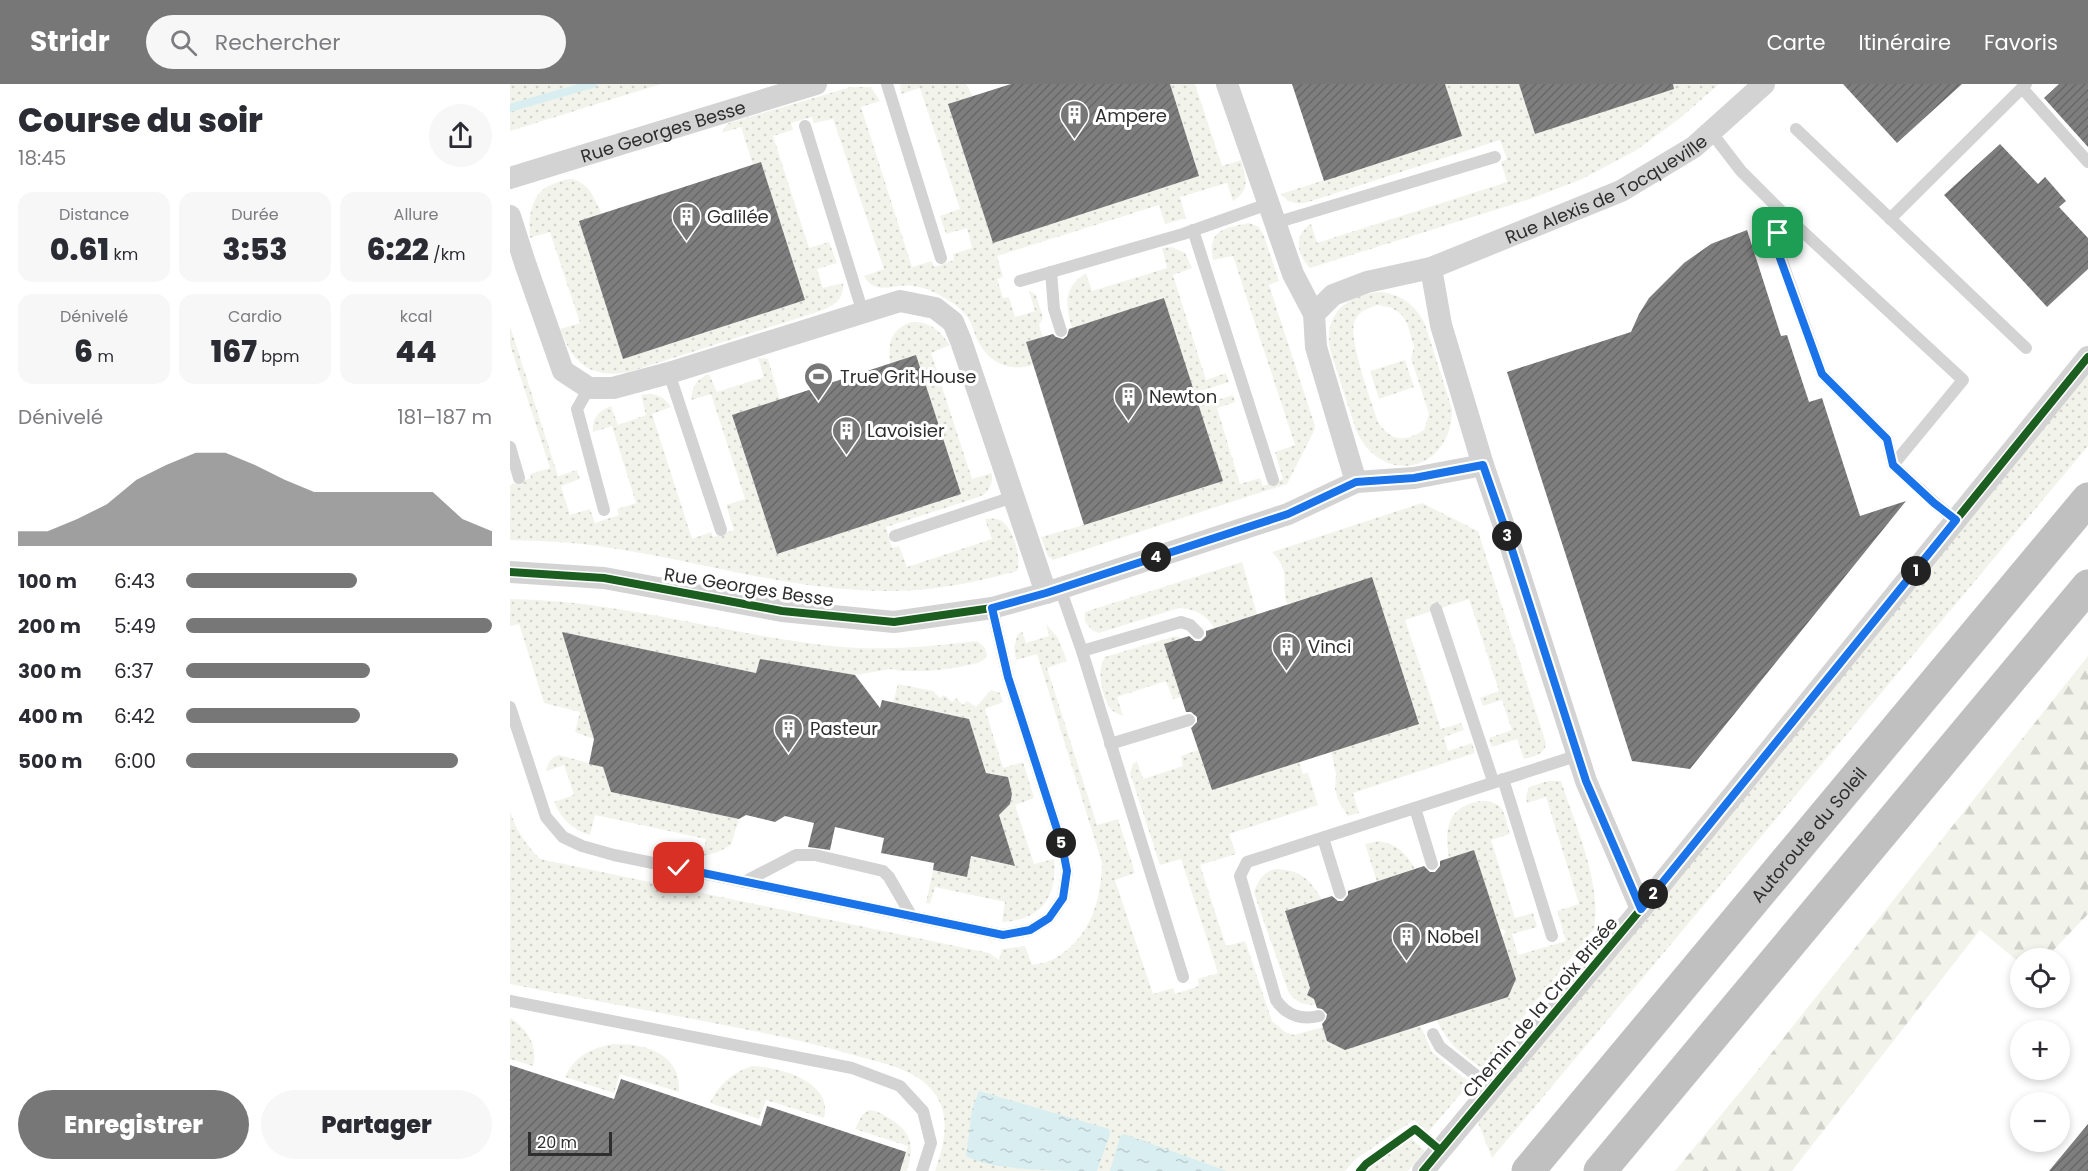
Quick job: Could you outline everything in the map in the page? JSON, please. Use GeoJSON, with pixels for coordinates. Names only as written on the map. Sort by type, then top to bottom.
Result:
{"type":"FeatureCollection","features":[{"type":"Feature","properties":{"kind":"highway","name":"Autoroute du Soleil"},"geometry":{"type":"LineString","coordinates":[[1528,1171],[2088,499]]}},
{"type":"Feature","properties":{"kind":"highway"},"geometry":{"type":"LineString","coordinates":[[1600,1171],[2088,586]]}},
{"type":"Feature","properties":{"kind":"street","name":"Rue Georges Besse"},"geometry":{"type":"LineString","coordinates":[[510,178],[816,84]]}},
{"type":"Feature","properties":{"kind":"street"},"geometry":{"type":"LineString","coordinates":[[1227,84],[1293,274],[1314,314],[1316,347],[1356,482],[1414,478],[1483,465]]}},
{"type":"Feature","properties":{"kind":"street","name":"Rue Alexis de Tocqueville"},"geometry":{"type":"LineString","coordinates":[[1314,314],[1333,295],[1367,282],[1431,268],[1621,191],[1694,147],[1764,84]]}},
{"type":"Feature","properties":{"kind":"street"},"geometry":{"type":"LineString","coordinates":[[510,216],[517,266],[563,371],[589,388],[613,388],[669,373],[900,301],[935,308],[953,322],[1013,497],[1053,591]]}},
{"type":"Feature","properties":{"kind":"street"},"geometry":{"type":"LineString","coordinates":[[1431,268],[1441,325],[1483,465],[1586,781],[1641,909]]}},
{"type":"Feature","properties":{"kind":"street","name":"Chemin de la Croix Brisée"},"geometry":{"type":"LineString","coordinates":[[1423,1171],[1641,909],[2088,357]]}},
{"type":"Feature","properties":{"kind":"street","name":"Rue Georges Besse"},"geometry":{"type":"LineString","coordinates":[[510,572],[604,578],[782,611],[894,622],[992,608],[1053,591],[1288,514],[1356,482]]}},
{"type":"Feature","properties":{"kind":"lane"},"geometry":{"type":"LineString","coordinates":[[887,84],[941,258]]}},
{"type":"Feature","properties":{"kind":"lane"},"geometry":{"type":"LineString","coordinates":[[1890,219],[2024,86],[2088,162]]}},
{"type":"Feature","properties":{"kind":"lane"},"geometry":{"type":"LineString","coordinates":[[805,126],[863,313]]}},
{"type":"Feature","properties":{"kind":"lane"},"geometry":{"type":"LineString","coordinates":[[1796,129],[2026,348]]}},
{"type":"Feature","properties":{"kind":"lane"},"geometry":{"type":"LineString","coordinates":[[1711,132],[1741,171],[1788,218],[1963,380],[1893,465]]}},
{"type":"Feature","properties":{"kind":"lane"},"geometry":{"type":"LineString","coordinates":[[1020,281],[1193,230],[1271,213],[1495,157]]}},
{"type":"Feature","properties":{"kind":"lane"},"geometry":{"type":"LineString","coordinates":[[1788,218],[1778,233],[1776,247],[1822,374],[1887,439],[1893,465],[1956,520]]}},
{"type":"Feature","properties":{"kind":"lane"},"geometry":{"type":"LineString","coordinates":[[1193,230],[1273,480]]}},
{"type":"Feature","properties":{"kind":"lane"},"geometry":{"type":"LineString","coordinates":[[1051,272],[1054,309],[1061,331]]}},
{"type":"Feature","properties":{"kind":"lane"},"geometry":{"type":"LineString","coordinates":[[669,373],[721,530]]}},
{"type":"Feature","properties":{"kind":"lane"},"geometry":{"type":"LineString","coordinates":[[589,388],[577,409],[604,510]]}},
{"type":"Feature","properties":{"kind":"lane"},"geometry":{"type":"LineString","coordinates":[[510,447],[519,478]]}},
{"type":"Feature","properties":{"kind":"lane"},"geometry":{"type":"LineString","coordinates":[[895,536],[1013,497]]}},
{"type":"Feature","properties":{"kind":"lane"},"geometry":{"type":"LineString","coordinates":[[1053,591],[1082,651],[1183,977]]}},
{"type":"Feature","properties":{"kind":"lane"},"geometry":{"type":"LineString","coordinates":[[510,707],[546,817],[563,837],[582,846],[614,855],[1003,935],[1030,930],[1049,918],[1063,898],[1067,871],[1062,845],[1008,677],[992,608]]}},
{"type":"Feature","properties":{"kind":"lane"},"geometry":{"type":"LineString","coordinates":[[1436,609],[1551,936]]}},
{"type":"Feature","properties":{"kind":"lane"},"geometry":{"type":"LineString","coordinates":[[1082,651],[1181,622],[1190,625],[1198,633]]}},
{"type":"Feature","properties":{"kind":"lane"},"geometry":{"type":"LineString","coordinates":[[1110,744],[1189,720]]}},
{"type":"Feature","properties":{"kind":"lane"},"geometry":{"type":"LineString","coordinates":[[1319,1016],[1310,1018],[1290,1015],[1276,1000],[1240,876],[1247,862],[1579,755]]}},
{"type":"Feature","properties":{"kind":"lane"},"geometry":{"type":"LineString","coordinates":[[1415,808],[1432,864]]}},
{"type":"Feature","properties":{"kind":"lane"},"geometry":{"type":"LineString","coordinates":[[1323,838],[1340,894]]}},
{"type":"Feature","properties":{"kind":"lane"},"geometry":{"type":"LineString","coordinates":[[744,882],[796,855],[814,855],[883,871],[890,877],[912,917]]}},
{"type":"Feature","properties":{"kind":"lane"},"geometry":{"type":"LineString","coordinates":[[510,1001],[852,1068],[900,1086],[923,1111],[931,1143],[922,1171]]}},
{"type":"Feature","properties":{"kind":"lane"},"geometry":{"type":"LineString","coordinates":[[1433,1034],[1440,1047],[1492,1088]]}},
{"type":"Feature","properties":{"kind":"green space"},"geometry":{"type":"Polygon","coordinates":[[[510,84],[661,84],[510,131],[510,84]]]}},
{"type":"Feature","properties":{"kind":"green space"},"geometry":{"type":"Polygon","coordinates":[[[900,84],[966,84],[973,96],[948,105],[993,242],[1199,176],[1170,84],[1195,84],[1222,166],[1241,160],[1245,188],[1233,201],[1227,183],[1180,197],[1186,218],[1165,224],[1159,205],[997,256],[1003,277],[997,279],[1003,298],[1009,297],[1015,317],[1035,311],[1029,291],[1036,295],[1043,318],[1039,325],[1043,337],[1026,342],[1033,365],[1009,367],[989,356],[979,343],[966,316],[956,305],[942,296],[918,287],[880,288],[874,286],[864,276],[884,269],[833,119],[814,123],[812,117],[791,123],[793,130],[773,136],[809,248],[829,242],[837,263],[817,269],[823,288],[843,283],[841,296],[837,301],[814,313],[629,372],[616,374],[594,371],[578,360],[560,329],[580,323],[550,232],[530,238],[531,211],[537,196],[543,190],[565,180],[575,180],[588,189],[602,214],[579,221],[623,359],[805,300],[761,163],[753,165],[741,127],[722,133],[729,123],[851,87],[871,87],[880,101],[861,107],[912,267],[932,261],[934,267],[954,260],[953,254],[972,248],[967,228],[946,234],[940,216],[960,209],[920,88],[901,94],[900,84]]]}},
{"type":"Feature","properties":{"kind":"green space"},"geometry":{"type":"Polygon","coordinates":[[[1445,84],[1519,84],[1535,134],[1664,84],[1719,84],[1679,119],[1635,151],[1580,180],[1530,199],[1310,268],[1302,257],[1299,239],[1311,224],[1317,243],[1507,182],[1501,162],[1507,159],[1500,140],[1305,203],[1292,202],[1281,194],[1461,136],[1445,84]]]}},
{"type":"Feature","properties":{"kind":"green space"},"geometry":{"type":"Polygon","coordinates":[[[1249,223],[1259,227],[1264,236],[1279,281],[1269,285],[1315,426],[1287,484],[1053,560],[1048,556],[1041,537],[1084,525],[1199,406],[1233,395],[1235,402],[1217,408],[1240,484],[1260,478],[1263,486],[1283,479],[1275,452],[1295,445],[1233,256],[1213,260],[1212,250],[1215,236],[1225,229],[1249,223]]]}},
{"type":"Feature","properties":{"kind":"green space"},"geometry":{"type":"Polygon","coordinates":[[[1172,247],[1185,253],[1192,268],[1173,275],[1206,380],[1226,373],[1229,382],[1194,393],[1164,298],[1072,328],[1068,311],[1070,291],[1086,273],[1092,291],[1167,268],[1162,248],[1172,247]]]}},
{"type":"Feature","properties":{"kind":"green space"},"geometry":{"type":"Polygon","coordinates":[[[1382,292],[1397,296],[1408,302],[1421,317],[1452,409],[1449,430],[1441,447],[1428,459],[1414,465],[1398,465],[1382,460],[1368,448],[1356,430],[1331,352],[1330,329],[1338,311],[1353,299],[1382,292]],[[1378,305],[1359,314],[1353,329],[1354,341],[1378,422],[1393,436],[1405,438],[1424,430],[1429,414],[1411,358],[1414,347],[1407,323],[1401,314],[1392,308],[1378,305]]]}},
{"type":"Feature","properties":{"kind":"green space"},"geometry":{"type":"Polygon","coordinates":[[[912,322],[924,323],[934,328],[950,345],[931,353],[972,479],[992,473],[992,477],[988,490],[979,497],[886,527],[892,548],[899,546],[907,567],[992,539],[985,519],[992,518],[1003,522],[1014,538],[1018,553],[1017,571],[939,588],[908,591],[855,590],[819,587],[748,575],[605,547],[510,540],[510,485],[531,478],[530,474],[550,468],[510,345],[510,326],[558,476],[577,470],[580,479],[561,486],[570,515],[590,509],[595,523],[619,515],[617,509],[636,503],[612,426],[593,432],[594,423],[599,413],[611,406],[618,425],[646,415],[641,395],[654,394],[665,400],[671,407],[652,414],[692,539],[711,532],[713,537],[734,530],[726,505],[745,499],[711,394],[691,400],[694,387],[701,378],[709,374],[717,392],[764,377],[758,358],[768,359],[780,400],[732,416],[777,554],[960,494],[916,355],[890,364],[892,338],[899,329],[912,322]]]}},
{"type":"Feature","properties":{"kind":"green space"},"geometry":{"type":"Polygon","coordinates":[[[1405,360],[1414,387],[1379,399],[1370,371],[1405,360]]]}},
{"type":"Feature","properties":{"kind":"green space"},"geometry":{"type":"Polygon","coordinates":[[[2088,371],[2088,446],[1492,1158],[1477,1120],[2088,371]]]}},
{"type":"Feature","properties":{"kind":"green space"},"geometry":{"type":"Polygon","coordinates":[[[1422,503],[1478,531],[1546,743],[1544,750],[1524,759],[1517,739],[1492,747],[1489,738],[1512,730],[1502,700],[1483,706],[1480,698],[1499,691],[1469,599],[1405,620],[1441,729],[1461,723],[1464,730],[1444,737],[1448,751],[1472,743],[1475,753],[1353,793],[1359,813],[1348,816],[1339,802],[1335,789],[1336,774],[1331,752],[1419,723],[1372,578],[1287,604],[1284,572],[1272,552],[1422,503]]]}},
{"type":"Feature","properties":{"kind":"green space"},"geometry":{"type":"Polygon","coordinates":[[[1242,562],[1257,614],[1214,628],[1199,613],[1179,608],[1099,633],[1092,630],[1085,622],[1085,612],[1242,562]]]}},
{"type":"Feature","properties":{"kind":"green space"},"geometry":{"type":"Polygon","coordinates":[[[510,599],[591,605],[791,641],[831,646],[904,648],[977,641],[985,648],[987,655],[978,663],[960,667],[930,671],[891,669],[855,675],[760,659],[756,673],[562,632],[594,739],[575,732],[580,712],[544,703],[519,624],[510,626],[510,599]]]}},
{"type":"Feature","properties":{"kind":"green space"},"geometry":{"type":"Polygon","coordinates":[[[1046,624],[1058,638],[1067,661],[1047,668],[1097,825],[1118,819],[1135,873],[1115,880],[1153,994],[1173,988],[1175,994],[1199,986],[1198,979],[1218,973],[1181,859],[1160,865],[1130,773],[1133,764],[1137,761],[1143,779],[1183,766],[1181,756],[1198,750],[1212,790],[1299,762],[1303,774],[1308,773],[1318,805],[1229,834],[1236,854],[1200,865],[1226,946],[1245,941],[1272,1021],[1285,1032],[1294,1035],[1323,1027],[1420,1025],[1432,1052],[1470,1083],[1428,1132],[1414,1120],[1356,1159],[1345,1171],[935,1171],[942,1149],[945,1127],[941,1105],[928,1086],[903,1070],[794,1039],[510,984],[510,811],[522,836],[540,859],[989,953],[999,960],[1002,949],[1025,946],[1032,965],[1054,959],[1077,941],[1091,918],[1099,892],[1102,863],[1037,654],[1016,660],[1014,647],[1018,634],[1022,631],[1026,643],[1049,636],[1046,624]]]}},
{"type":"Feature","properties":{"kind":"green space"},"geometry":{"type":"Polygon","coordinates":[[[1175,636],[1182,638],[1165,644],[1181,697],[1173,699],[1166,681],[1117,697],[1123,716],[1113,711],[1105,697],[1101,682],[1101,668],[1105,657],[1175,636]]]}},
{"type":"Feature","properties":{"kind":"green space"},"geometry":{"type":"Polygon","coordinates":[[[2088,656],[2088,914],[2056,948],[2010,948],[2010,955],[1980,930],[1792,1171],[1675,1171],[2088,656]]]}},
{"type":"Feature","properties":{"kind":"green space"},"geometry":{"type":"Polygon","coordinates":[[[898,684],[933,691],[940,698],[944,695],[952,702],[956,698],[963,705],[967,701],[976,707],[991,690],[1000,693],[1003,702],[985,709],[1003,768],[1023,762],[1034,798],[1015,805],[1034,864],[1054,859],[1055,873],[1050,895],[1037,911],[1027,917],[1002,922],[1005,902],[935,887],[930,904],[926,903],[933,870],[967,877],[944,851],[1015,866],[999,815],[1010,801],[1011,793],[1007,777],[986,773],[969,719],[898,703],[892,707],[898,684]]]}},
{"type":"Feature","properties":{"kind":"green space"},"geometry":{"type":"Polygon","coordinates":[[[559,755],[603,767],[611,792],[739,819],[731,845],[703,856],[706,839],[595,815],[590,835],[578,830],[564,818],[554,802],[574,795],[564,765],[546,771],[550,761],[559,755]]]}},
{"type":"Feature","properties":{"kind":"green space"},"geometry":{"type":"Polygon","coordinates":[[[1548,781],[1561,781],[1586,854],[1594,892],[1594,929],[1482,1068],[1455,1047],[1437,1020],[1508,997],[1516,979],[1501,940],[1506,931],[1496,927],[1497,922],[1474,850],[1449,858],[1448,827],[1456,812],[1468,804],[1483,801],[1496,804],[1501,808],[1510,834],[1491,840],[1515,918],[1533,913],[1537,927],[1512,934],[1518,955],[1566,941],[1557,911],[1579,904],[1546,797],[1527,803],[1526,796],[1529,787],[1548,781]]]}},
{"type":"Feature","properties":{"kind":"green space"},"geometry":{"type":"Polygon","coordinates":[[[1379,841],[1391,844],[1400,850],[1415,869],[1377,882],[1365,844],[1379,841]]]}},
{"type":"Feature","properties":{"kind":"green space"},"geometry":{"type":"Polygon","coordinates":[[[1276,869],[1292,871],[1304,877],[1322,899],[1285,912],[1309,983],[1312,985],[1307,995],[1318,1004],[1301,1003],[1288,991],[1254,893],[1262,877],[1276,869]]]}},
{"type":"Feature","properties":{"kind":"green space"},"geometry":{"type":"Polygon","coordinates":[[[510,1018],[530,1038],[534,1052],[533,1066],[510,1059],[510,1018]]]}},
{"type":"Feature","properties":{"kind":"green space"},"geometry":{"type":"Polygon","coordinates":[[[613,1044],[637,1046],[659,1053],[674,1068],[679,1092],[620,1074],[614,1093],[565,1077],[584,1054],[613,1044]]]}},
{"type":"Feature","properties":{"kind":"green space"},"geometry":{"type":"Polygon","coordinates":[[[752,1066],[776,1069],[802,1078],[821,1094],[825,1105],[824,1118],[766,1100],[759,1119],[710,1103],[727,1080],[752,1066]]]}},
{"type":"Feature","properties":{"kind":"green space"},"geometry":{"type":"Polygon","coordinates":[[[869,1110],[889,1118],[908,1136],[911,1155],[907,1171],[900,1171],[908,1146],[855,1129],[862,1115],[869,1110]]]}},
{"type":"Feature","properties":{"kind":"green space"},"geometry":{"type":"Polygon","coordinates":[[[1409,1136],[1425,1151],[1408,1171],[1366,1171],[1409,1136]]]}},
{"type":"Feature","properties":{"kind":"water"},"geometry":{"type":"Polygon","coordinates":[[[979,1091],[1109,1129],[1110,1134],[1097,1171],[992,1165],[966,1156],[972,1110],[979,1091]]]}},
{"type":"Feature","properties":{"kind":"water"},"geometry":{"type":"Polygon","coordinates":[[[1123,1134],[1227,1171],[1110,1171],[1120,1137],[1123,1134]]]}},
{"type":"Feature","properties":{"kind":"building","name":"Ampere"},"geometry":{"type":"Polygon","coordinates":[[[1011,84],[1170,84],[1199,176],[993,243],[948,104],[1011,84]]]}},
{"type":"Feature","properties":{"kind":"building"},"geometry":{"type":"Polygon","coordinates":[[[1292,84],[1445,84],[1462,136],[1324,181],[1292,84]]]}},
{"type":"Feature","properties":{"kind":"building"},"geometry":{"type":"Polygon","coordinates":[[[1519,84],[1673,84],[1674,89],[1535,134],[1519,84]]]}},
{"type":"Feature","properties":{"kind":"building"},"geometry":{"type":"Polygon","coordinates":[[[1843,84],[1962,84],[1897,143],[1843,84]]]}},
{"type":"Feature","properties":{"kind":"building"},"geometry":{"type":"Polygon","coordinates":[[[2059,84],[2088,84],[2088,147],[2044,98],[2059,84]]]}},
{"type":"Feature","properties":{"kind":"building"},"geometry":{"type":"Polygon","coordinates":[[[2000,144],[2038,184],[2045,177],[2066,201],[2059,207],[2088,238],[2088,269],[2047,307],[1944,195],[2000,144]]]}},
{"type":"Feature","properties":{"kind":"building","name":"Galilée"},"geometry":{"type":"Polygon","coordinates":[[[761,162],[805,300],[623,359],[579,221],[761,162]]]}},
{"type":"Feature","properties":{"kind":"building"},"geometry":{"type":"Polygon","coordinates":[[[1747,230],[1781,336],[1787,335],[1809,402],[1822,398],[1860,516],[1906,501],[1690,769],[1632,761],[1507,372],[1631,332],[1649,298],[1684,263],[1711,244],[1747,230]]]}},
{"type":"Feature","properties":{"kind":"building","name":"Newton"},"geometry":{"type":"Polygon","coordinates":[[[1164,298],[1223,481],[1084,525],[1026,342],[1053,334],[1063,339],[1067,336],[1069,329],[1164,298]]]}},
{"type":"Feature","properties":{"kind":"building","name":"Lavoisier"},"geometry":{"type":"Polygon","coordinates":[[[916,355],[961,494],[777,554],[732,415],[916,355]]]}},
{"type":"Feature","properties":{"kind":"building","name":"Vinci"},"geometry":{"type":"Polygon","coordinates":[[[1372,577],[1419,724],[1212,790],[1191,728],[1197,722],[1197,717],[1191,712],[1186,712],[1164,644],[1189,636],[1195,641],[1201,641],[1206,636],[1206,631],[1372,577]]]}},
{"type":"Feature","properties":{"kind":"building","name":"Pasteur"},"geometry":{"type":"Polygon","coordinates":[[[562,632],[756,673],[760,659],[855,675],[880,708],[882,700],[969,719],[986,773],[1008,777],[1012,794],[1010,804],[999,815],[1015,866],[971,856],[967,877],[933,870],[934,863],[881,853],[884,838],[835,827],[830,850],[808,847],[814,823],[785,816],[775,822],[746,815],[739,819],[611,792],[603,767],[589,764],[594,739],[562,632]]]}},
{"type":"Feature","properties":{"kind":"building","name":"Nobel"},"geometry":{"type":"Polygon","coordinates":[[[1474,850],[1516,979],[1508,997],[1345,1050],[1327,1041],[1322,1024],[1327,1014],[1317,1008],[1314,999],[1307,995],[1310,988],[1285,911],[1332,896],[1338,901],[1343,901],[1348,891],[1424,866],[1430,872],[1435,872],[1440,866],[1440,861],[1474,850]]]}},
{"type":"Feature","properties":{"kind":"building"},"geometry":{"type":"Polygon","coordinates":[[[510,1065],[614,1099],[621,1079],[761,1126],[767,1106],[906,1152],[900,1171],[510,1171],[510,1065]]]}},
{"type":"Feature","properties":{"kind":"building"},"geometry":{"type":"Polygon","coordinates":[[[2088,1124],[2088,1171],[2049,1171],[2065,1152],[2070,1152],[2070,1146],[2088,1124]]]}},
{"type":"Feature","properties":{"kind":"waterway"},"geometry":{"type":"LineString","coordinates":[[510,108],[593,84]]}},
{"type":"Feature","properties":{"kind":"cycle path"},"geometry":{"type":"LineString","coordinates":[[1423,1171],[1641,909],[2088,357]]}},
{"type":"Feature","properties":{"kind":"cycle path"},"geometry":{"type":"LineString","coordinates":[[510,572],[604,578],[782,611],[894,622],[992,608],[1046,593],[1288,514],[1356,482],[1414,478],[1483,465]]}},
{"type":"Feature","properties":{"kind":"cycle path"},"geometry":{"type":"LineString","coordinates":[[1360,1171],[1366,1164],[1415,1129],[1440,1150]]}},
{"type":"Feature","properties":{"kind":"place","name":"Ampere"},"geometry":{"type":"Point","coordinates":[1074,140]}},
{"type":"Feature","properties":{"kind":"place","name":"Galilée"},"geometry":{"type":"Point","coordinates":[686,242]}},
{"type":"Feature","properties":{"kind":"place","name":"True Grit House"},"geometry":{"type":"Point","coordinates":[819,402]}},
{"type":"Feature","properties":{"kind":"place","name":"Newton"},"geometry":{"type":"Point","coordinates":[1128,422]}},
{"type":"Feature","properties":{"kind":"place","name":"Lavoisier"},"geometry":{"type":"Point","coordinates":[846,456]}},
{"type":"Feature","properties":{"kind":"place","name":"Vinci"},"geometry":{"type":"Point","coordinates":[1287,672]}},
{"type":"Feature","properties":{"kind":"place","name":"Pasteur"},"geometry":{"type":"Point","coordinates":[789,754]}},
{"type":"Feature","properties":{"kind":"place","name":"Nobel"},"geometry":{"type":"Point","coordinates":[1406,962]}},
{"type":"Feature","properties":{"kind":"route"},"geometry":{"type":"LineString","coordinates":[[679,868],[1003,935],[1030,930],[1049,918],[1063,898],[1067,871],[1062,845],[1008,677],[992,608],[1046,593],[1288,514],[1356,482],[1414,478],[1483,465],[1586,781],[1641,909],[1956,520],[1893,465],[1887,439],[1822,374],[1776,247],[1778,233]]}}]}
